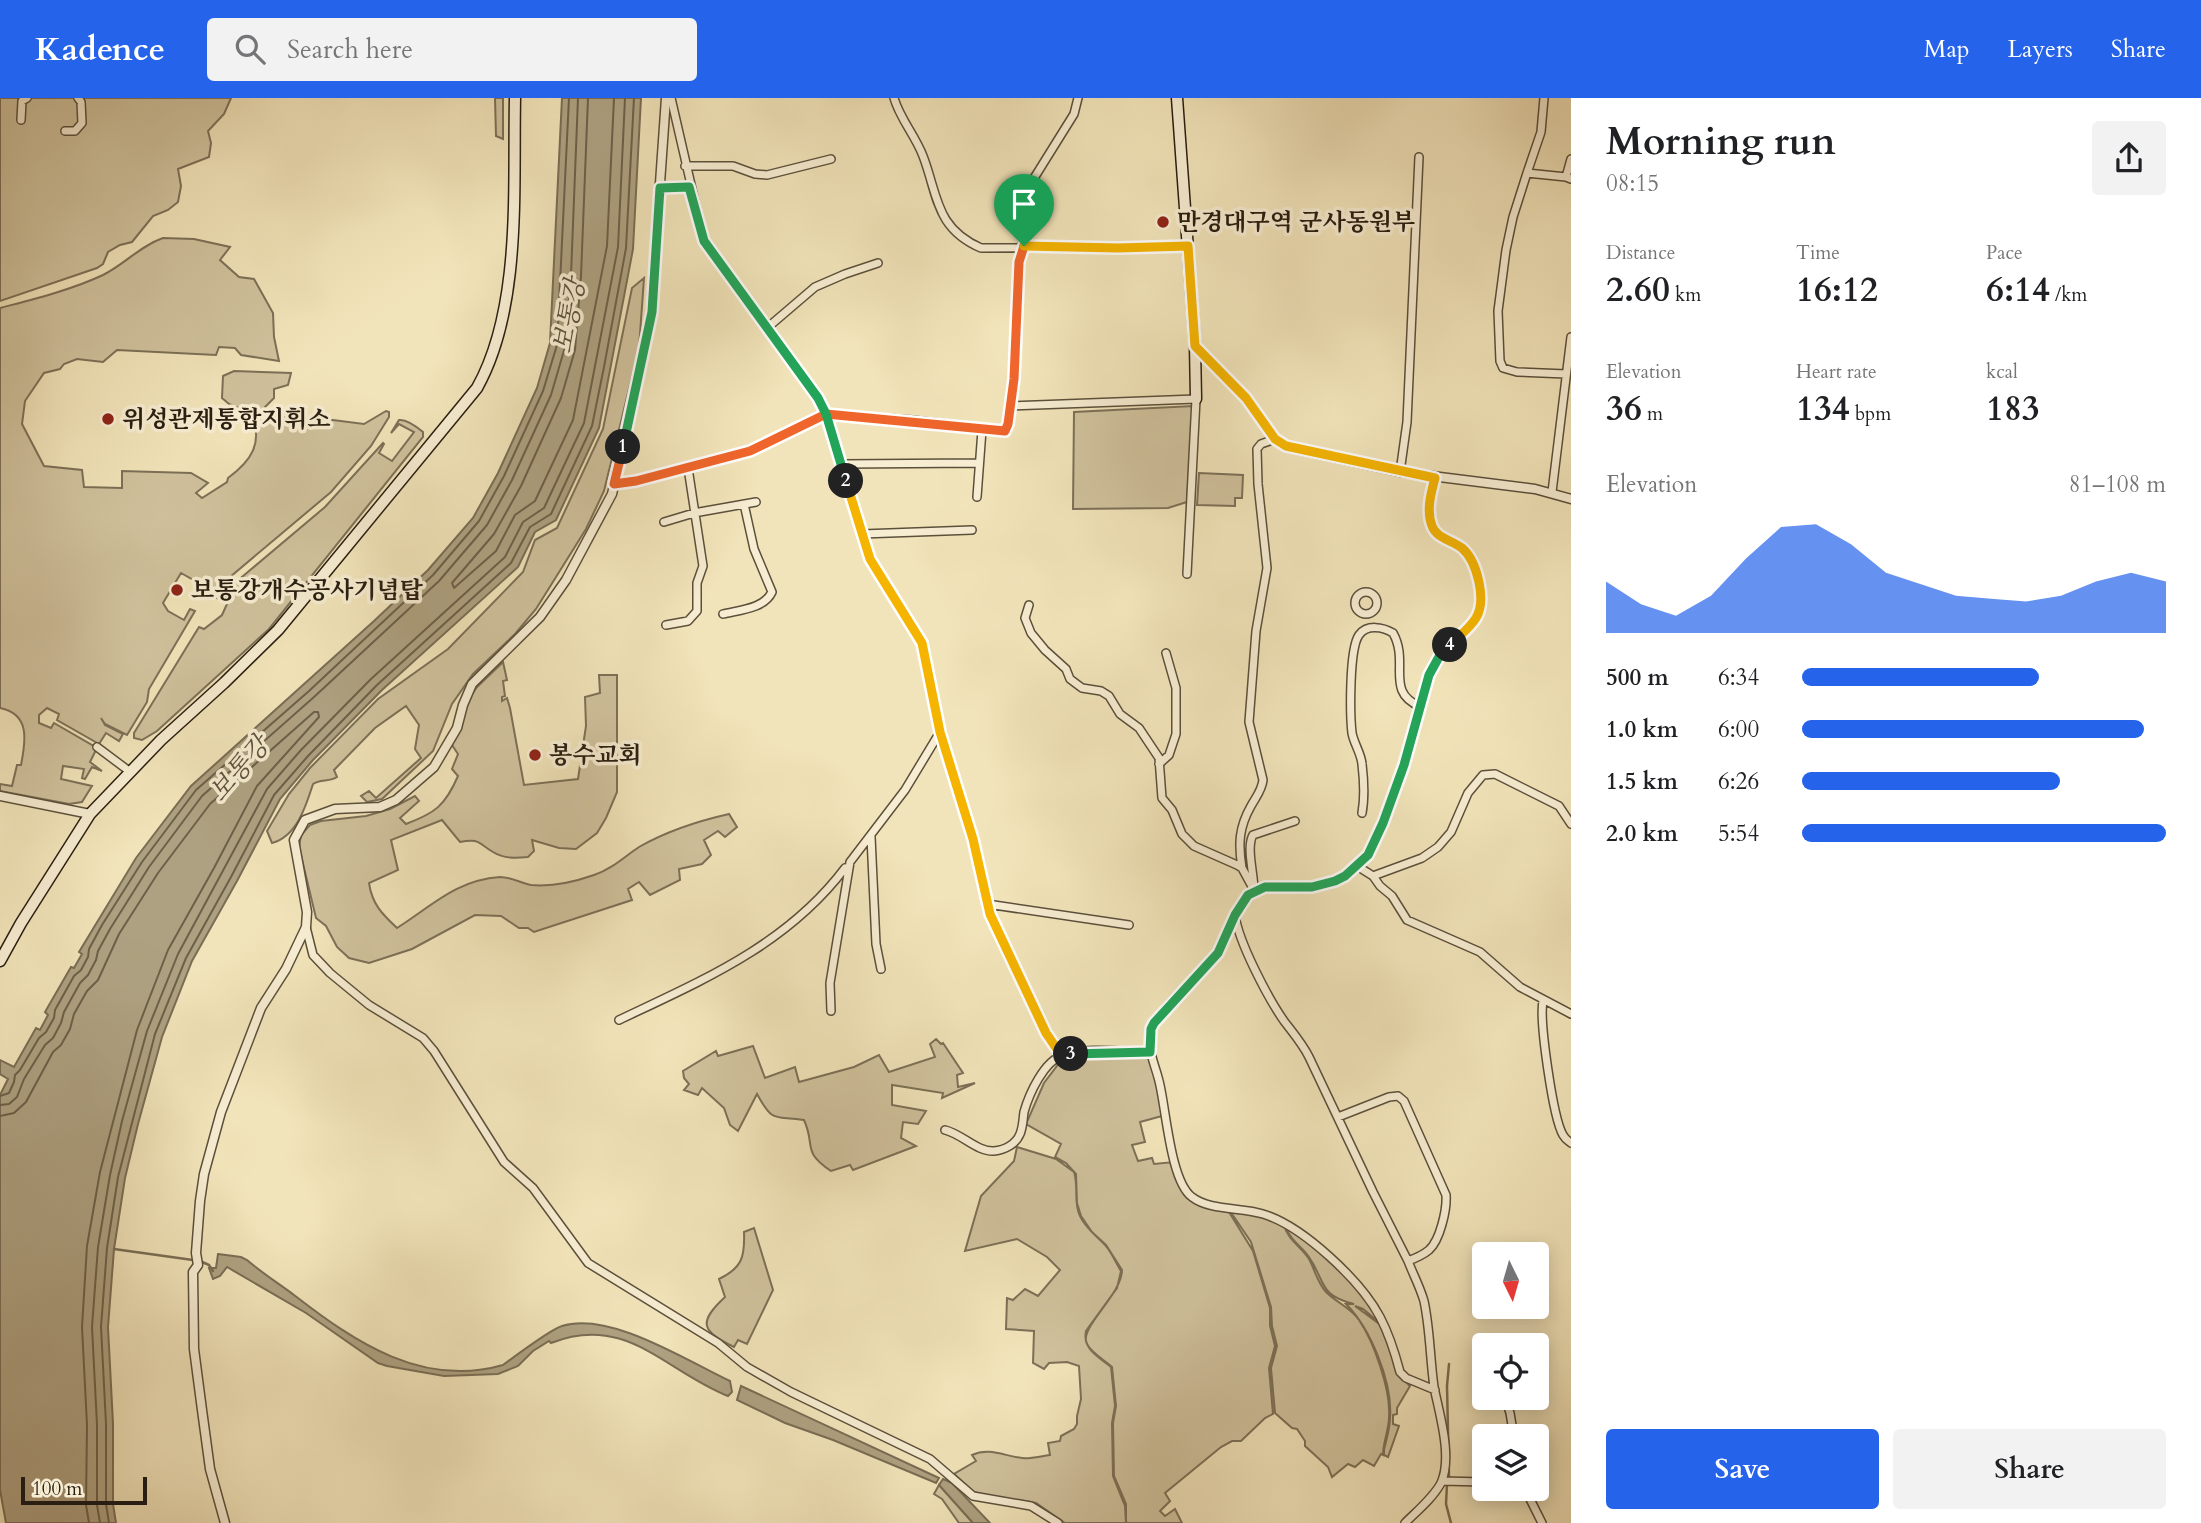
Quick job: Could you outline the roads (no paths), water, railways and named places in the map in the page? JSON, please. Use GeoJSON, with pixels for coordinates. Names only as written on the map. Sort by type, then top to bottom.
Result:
{"type":"FeatureCollection","features":[{"type":"Feature","properties":{"kind":"main road"},"geometry":{"type":"LineString","coordinates":[[0,961],[90,814],[160,740],[250,659],[278,630],[477,388],[488,369],[497,343],[511,254],[515,98]]}},
{"type":"Feature","properties":{"kind":"main road"},"geometry":{"type":"LineString","coordinates":[[1177,98],[1195,346],[1196,399]]}},
{"type":"Feature","properties":{"kind":"street"},"geometry":{"type":"LineString","coordinates":[[22,120],[22,102],[27,98]]}},
{"type":"Feature","properties":{"kind":"street"},"geometry":{"type":"LineString","coordinates":[[65,131],[75,131],[82,123],[81,102],[78,98]]}},
{"type":"Feature","properties":{"kind":"street"},"geometry":{"type":"LineString","coordinates":[[668,98],[704,241],[818,398],[826,414],[870,559],[922,643],[940,732],[973,839],[987,904],[1046,1033],[1061,1055]]}},
{"type":"Feature","properties":{"kind":"street"},"geometry":{"type":"LineString","coordinates":[[668,98],[652,312],[612,494],[566,580],[540,617],[472,684],[457,728],[434,767],[396,800],[380,807],[335,809],[305,820],[294,840],[307,912],[306,927],[313,955],[330,974],[369,1005],[423,1038],[504,1162],[533,1188],[588,1262],[718,1343],[747,1367],[803,1398],[930,1459],[973,1496],[1031,1506],[1058,1523]]}},
{"type":"Feature","properties":{"kind":"street"},"geometry":{"type":"LineString","coordinates":[[894,98],[898,111],[923,155],[938,208],[946,221],[971,244],[981,248],[1188,246]]}},
{"type":"Feature","properties":{"kind":"street"},"geometry":{"type":"LineString","coordinates":[[614,484],[750,451],[826,414],[1005,431],[1014,379],[1019,262],[1027,239],[1027,206],[1031,183],[1074,114],[1078,98]]}},
{"type":"Feature","properties":{"kind":"street"},"geometry":{"type":"LineString","coordinates":[[1544,98],[1541,132],[1513,217],[1506,250],[1498,311],[1500,361],[1503,368],[1517,372],[1566,374]]}},
{"type":"Feature","properties":{"kind":"street"},"geometry":{"type":"LineString","coordinates":[[1400,472],[1407,422],[1419,157]]}},
{"type":"Feature","properties":{"kind":"street"},"geometry":{"type":"LineString","coordinates":[[685,166],[733,166],[755,174],[767,175],[831,159]]}},
{"type":"Feature","properties":{"kind":"street"},"geometry":{"type":"LineString","coordinates":[[1527,173],[1568,178],[1571,159]]}},
{"type":"Feature","properties":{"kind":"street"},"geometry":{"type":"LineString","coordinates":[[660,188],[689,187]]}},
{"type":"Feature","properties":{"kind":"street"},"geometry":{"type":"LineString","coordinates":[[766,328],[815,287],[878,263]]}},
{"type":"Feature","properties":{"kind":"street"},"geometry":{"type":"LineString","coordinates":[[1552,492],[1571,337]]}},
{"type":"Feature","properties":{"kind":"street"},"geometry":{"type":"LineString","coordinates":[[1195,346],[1246,398],[1275,439],[1286,446],[1400,472],[1552,492],[1571,499]]}},
{"type":"Feature","properties":{"kind":"street"},"geometry":{"type":"LineString","coordinates":[[1010,406],[1196,399],[1187,574]]}},
{"type":"Feature","properties":{"kind":"street"},"geometry":{"type":"LineString","coordinates":[[977,497],[982,430]]}},
{"type":"Feature","properties":{"kind":"street"},"geometry":{"type":"LineString","coordinates":[[1254,890],[1242,868],[1239,834],[1264,780],[1249,722],[1256,631],[1267,568],[1257,449],[1261,443],[1275,439]]}},
{"type":"Feature","properties":{"kind":"street"},"geometry":{"type":"LineString","coordinates":[[842,464],[979,463]]}},
{"type":"Feature","properties":{"kind":"street"},"geometry":{"type":"LineString","coordinates":[[666,625],[688,621],[697,611],[696,583],[702,566],[688,468]]}},
{"type":"Feature","properties":{"kind":"street"},"geometry":{"type":"LineString","coordinates":[[1435,478],[1429,513],[1433,528],[1439,535],[1460,546],[1473,561],[1481,600],[1476,620],[1440,655],[1429,675],[1383,823],[1368,855],[1345,876],[1323,885],[1273,885],[1254,890],[1243,901],[1218,953],[1154,1023],[1151,1029],[1150,1052],[1160,1082],[1163,1112],[1176,1166],[1188,1194],[1198,1201],[1261,1213],[1297,1229],[1321,1249],[1370,1300],[1381,1319],[1400,1372],[1406,1378],[1435,1390]]}},
{"type":"Feature","properties":{"kind":"street"},"geometry":{"type":"LineString","coordinates":[[664,522],[694,513],[756,502]]}},
{"type":"Feature","properties":{"kind":"street"},"geometry":{"type":"LineString","coordinates":[[723,614],[761,604],[769,600],[772,592],[754,549],[744,504]]}},
{"type":"Feature","properties":{"kind":"street"},"geometry":{"type":"LineString","coordinates":[[862,534],[972,530]]}},
{"type":"Feature","properties":{"kind":"street"},"geometry":{"type":"LineString","coordinates":[[1029,605],[1026,618],[1031,633],[1066,669],[1070,679],[1082,688],[1101,691],[1109,696],[1120,714],[1139,728],[1159,758],[1162,798],[1172,810],[1182,834],[1194,846],[1242,868]]}},
{"type":"Feature","properties":{"kind":"street"},"geometry":{"type":"LineString","coordinates":[[1369,613],[1372,628]]}},
{"type":"Feature","properties":{"kind":"street"},"geometry":{"type":"LineString","coordinates":[[1362,813],[1362,764],[1352,733],[1351,682],[1357,637],[1365,629],[1386,629],[1393,633],[1400,646],[1403,695],[1421,707]]}},
{"type":"Feature","properties":{"kind":"street"},"geometry":{"type":"LineString","coordinates":[[1159,764],[1169,755],[1176,734],[1176,688],[1166,653]]}},
{"type":"Feature","properties":{"kind":"street"},"geometry":{"type":"LineString","coordinates":[[619,1020],[723,971],[767,942],[827,893],[919,769],[940,732]]}},
{"type":"Feature","properties":{"kind":"street"},"geometry":{"type":"LineString","coordinates":[[97,747],[129,771]]}},
{"type":"Feature","properties":{"kind":"street"},"geometry":{"type":"LineString","coordinates":[[1373,876],[1422,858],[1438,847],[1451,832],[1468,793],[1483,775],[1495,774],[1559,806],[1571,824]]}},
{"type":"Feature","properties":{"kind":"street"},"geometry":{"type":"LineString","coordinates":[[0,796],[90,814]]}},
{"type":"Feature","properties":{"kind":"street"},"geometry":{"type":"LineString","coordinates":[[1254,890],[1254,868],[1248,845],[1253,835],[1295,821]]}},
{"type":"Feature","properties":{"kind":"street"},"geometry":{"type":"LineString","coordinates":[[871,836],[876,944],[881,969]]}},
{"type":"Feature","properties":{"kind":"street"},"geometry":{"type":"LineString","coordinates":[[831,1011],[830,983],[850,862]]}},
{"type":"Feature","properties":{"kind":"street"},"geometry":{"type":"LineString","coordinates":[[1357,866],[1373,876],[1380,886],[1392,895],[1407,920],[1480,952],[1520,987],[1571,1014]]}},
{"type":"Feature","properties":{"kind":"street"},"geometry":{"type":"LineString","coordinates":[[987,904],[1129,925]]}},
{"type":"Feature","properties":{"kind":"street"},"geometry":{"type":"LineString","coordinates":[[1235,915],[1244,943],[1267,990],[1285,1022],[1301,1042],[1423,1297],[1445,1445],[1442,1481],[1405,1523]]}},
{"type":"Feature","properties":{"kind":"street"},"geometry":{"type":"LineString","coordinates":[[225,1523],[210,1469],[194,1349],[193,1272],[197,1261],[204,1174],[220,1112],[261,1008],[286,969],[306,927]]}},
{"type":"Feature","properties":{"kind":"street"},"geometry":{"type":"LineString","coordinates":[[1542,1001],[1552,1092],[1562,1132],[1571,1143]]}},
{"type":"Feature","properties":{"kind":"street"},"geometry":{"type":"LineString","coordinates":[[945,1130],[956,1133],[984,1150],[1005,1149],[1020,1134],[1027,1104],[1048,1066],[1061,1055],[1087,1052],[1150,1052]]}},
{"type":"Feature","properties":{"kind":"street"},"geometry":{"type":"LineString","coordinates":[[1338,1117],[1389,1097],[1398,1096],[1404,1101],[1442,1184],[1447,1206],[1432,1248],[1408,1261]]}},
{"type":"Feature","properties":{"kind":"street"},"geometry":{"type":"LineString","coordinates":[[1442,1481],[1472,1482]]}},
{"type":"Feature","properties":{"kind":"street"},"geometry":{"type":"LineString","coordinates":[[1531,1501],[1542,1523]]}},
{"type":"Feature","properties":{"kind":"water","name":"보통강"},"geometry":{"type":"Polygon","coordinates":[[[562,98],[641,98],[633,249],[599,428],[556,520],[535,532],[518,567],[382,690],[313,760],[280,799],[192,961],[162,1037],[138,1124],[125,1178],[114,1249],[108,1327],[113,1424],[113,1504],[116,1523],[6,1523],[0,1490],[0,1095],[8,1079],[0,1074],[0,1060],[14,1067],[36,1028],[40,1030],[48,1015],[45,1012],[71,967],[74,968],[82,954],[79,952],[136,858],[191,786],[428,570],[473,518],[498,473],[537,388],[550,343],[562,98]]]}},
{"type":"Feature","properties":{"kind":"water"},"geometry":{"type":"Polygon","coordinates":[[[218,1254],[247,1260],[318,1313],[366,1344],[418,1366],[445,1371],[474,1371],[503,1365],[557,1328],[581,1323],[602,1325],[648,1340],[730,1381],[732,1392],[728,1396],[644,1349],[601,1335],[578,1336],[551,1343],[549,1341],[533,1351],[518,1366],[498,1374],[444,1376],[387,1366],[378,1363],[306,1313],[227,1267],[220,1276],[213,1279],[209,1268],[216,1268],[218,1254]]]}},
{"type":"Feature","properties":{"kind":"water"},"geometry":{"type":"Polygon","coordinates":[[[741,1386],[939,1478],[936,1483],[785,1423],[737,1400],[741,1386]]]}},
{"type":"Feature","properties":{"kind":"water"},"geometry":{"type":"Polygon","coordinates":[[[943,1479],[952,1483],[990,1523],[973,1523],[939,1485],[943,1479]]]}},
{"type":"Feature","properties":{"kind":"waterway"},"geometry":{"type":"LineString","coordinates":[[114,1249],[200,1261],[209,1265],[213,1271]]}},
{"type":"Feature","properties":{"kind":"waterway"},"geometry":{"type":"LineString","coordinates":[[1449,1364],[1449,1477]]}},
{"type":"Feature","properties":{"kind":"waterway"},"geometry":{"type":"LineString","coordinates":[[1447,1484],[1446,1504],[1451,1523]]}},
{"type":"Feature","properties":{"kind":"place","name":"만경대구역 군사동원부"},"geometry":{"type":"Point","coordinates":[1163,222]}},
{"type":"Feature","properties":{"kind":"place","name":"위성관제통합지휘소"},"geometry":{"type":"Point","coordinates":[108,419]}},
{"type":"Feature","properties":{"kind":"place","name":"보통강개수공사기념탑"},"geometry":{"type":"Point","coordinates":[177,590]}},
{"type":"Feature","properties":{"kind":"place","name":"봉수교회"},"geometry":{"type":"Point","coordinates":[535,755]}}]}
